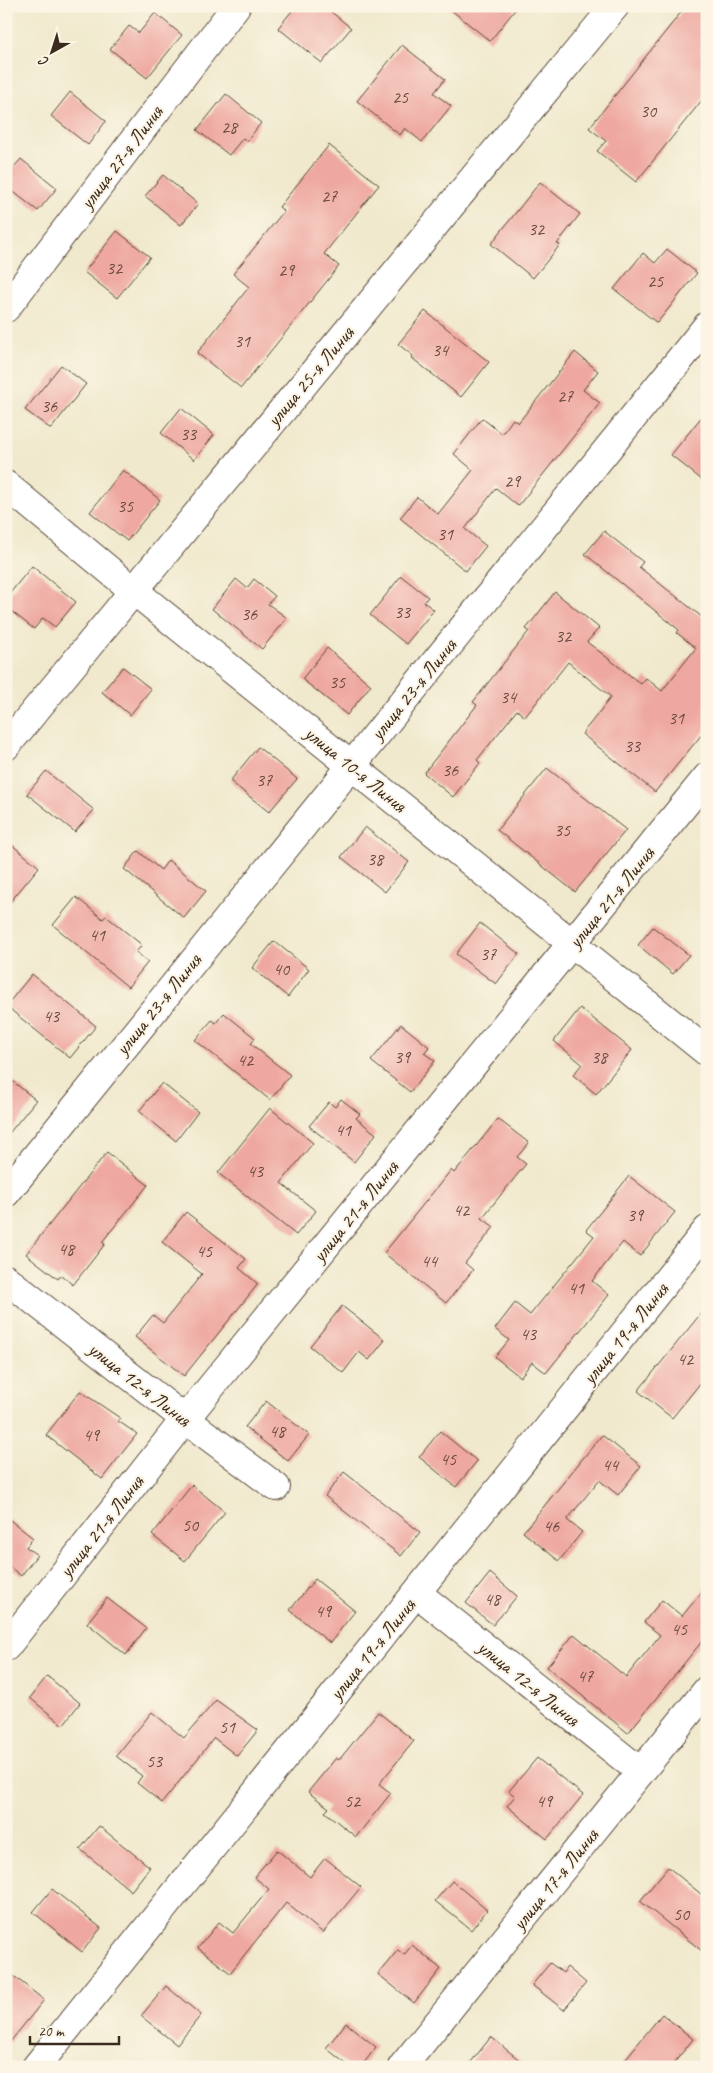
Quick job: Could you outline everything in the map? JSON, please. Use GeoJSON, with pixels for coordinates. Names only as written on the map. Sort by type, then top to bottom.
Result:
{"type":"FeatureCollection","features":[{"type":"Feature","properties":{"kind":"street","name":"улица 27-я Линия"},"geometry":{"type":"LineString","coordinates":[[6,308],[236,6]]}},
{"type":"Feature","properties":{"kind":"street","name":"улица 25-я Линия"},"geometry":{"type":"LineString","coordinates":[[6,746],[615,6]]}},
{"type":"Feature","properties":{"kind":"street","name":"улица 23-я Линия"},"geometry":{"type":"LineString","coordinates":[[6,1193],[707,326]]}},
{"type":"Feature","properties":{"kind":"street","name":"улица 10-я Линия"},"geometry":{"type":"LineString","coordinates":[[6,485],[133,590],[574,943],[707,1052]]}},
{"type":"Feature","properties":{"kind":"street","name":"улица 21-я Линия"},"geometry":{"type":"LineString","coordinates":[[6,1647],[185,1419],[574,943],[707,777]]}},
{"type":"Feature","properties":{"kind":"street","name":"улица 19-я Линия"},"geometry":{"type":"LineString","coordinates":[[36,2067],[707,1230]]}},
{"type":"Feature","properties":{"kind":"street","name":"улица 12-я Линия"},"geometry":{"type":"LineString","coordinates":[[6,1279],[185,1419],[276,1487]]}},
{"type":"Feature","properties":{"kind":"street","name":"улица 12-я Линия"},"geometry":{"type":"LineString","coordinates":[[417,1593],[641,1772]]}},
{"type":"Feature","properties":{"kind":"street","name":"улица 17-я Линия"},"geometry":{"type":"LineString","coordinates":[[402,2067],[707,1690]]}},
{"type":"Feature","properties":{"kind":"building"},"geometry":{"type":"Polygon","coordinates":[[[296,6],[324,6],[351,28],[322,63],[278,28],[296,6]]]}},
{"type":"Feature","properties":{"kind":"building"},"geometry":{"type":"Polygon","coordinates":[[[446,6],[518,6],[490,41],[446,6]]]}},
{"type":"Feature","properties":{"kind":"building"},"geometry":{"type":"Polygon","coordinates":[[[686,6],[707,6],[707,94],[636,182],[597,151],[606,141],[589,128],[686,6]]]}},
{"type":"Feature","properties":{"kind":"building"},"geometry":{"type":"Polygon","coordinates":[[[155,13],[182,35],[147,78],[110,49],[129,26],[139,33],[155,13]]]}},
{"type":"Feature","properties":{"kind":"building"},"geometry":{"type":"Polygon","coordinates":[[[402,45],[445,79],[434,93],[451,106],[422,142],[405,128],[400,135],[357,101],[402,45]]]}},
{"type":"Feature","properties":{"kind":"building"},"geometry":{"type":"Polygon","coordinates":[[[70,92],[106,121],[88,145],[51,116],[70,92]]]}},
{"type":"Feature","properties":{"kind":"building"},"geometry":{"type":"Polygon","coordinates":[[[226,94],[261,123],[247,141],[243,138],[229,155],[197,130],[226,94]]]}},
{"type":"Feature","properties":{"kind":"building"},"geometry":{"type":"Polygon","coordinates":[[[329,145],[379,185],[324,254],[339,266],[241,388],[197,353],[249,287],[233,274],[284,211],[279,207],[329,145]]]}},
{"type":"Feature","properties":{"kind":"building"},"geometry":{"type":"Polygon","coordinates":[[[21,159],[57,188],[38,211],[6,186],[6,176],[21,159]]]}},
{"type":"Feature","properties":{"kind":"building"},"geometry":{"type":"Polygon","coordinates":[[[163,175],[198,204],[181,225],[145,196],[163,175]]]}},
{"type":"Feature","properties":{"kind":"building"},"geometry":{"type":"Polygon","coordinates":[[[540,182],[580,214],[557,244],[560,245],[533,278],[491,244],[540,182]]]}},
{"type":"Feature","properties":{"kind":"building"},"geometry":{"type":"Polygon","coordinates":[[[117,231],[150,257],[117,298],[84,272],[117,231]]]}},
{"type":"Feature","properties":{"kind":"building"},"geometry":{"type":"Polygon","coordinates":[[[667,249],[697,273],[657,323],[614,289],[643,253],[655,263],[667,249]]]}},
{"type":"Feature","properties":{"kind":"building"},"geometry":{"type":"Polygon","coordinates":[[[425,311],[489,362],[461,397],[412,358],[413,356],[398,344],[425,311]]]}},
{"type":"Feature","properties":{"kind":"building"},"geometry":{"type":"Polygon","coordinates":[[[575,352],[598,371],[583,390],[600,403],[518,506],[496,488],[465,529],[486,546],[466,571],[400,518],[417,497],[438,514],[473,470],[454,454],[482,418],[502,434],[513,419],[518,423],[575,352]]]}},
{"type":"Feature","properties":{"kind":"building"},"geometry":{"type":"Polygon","coordinates":[[[61,365],[86,384],[51,429],[25,410],[61,365]]]}},
{"type":"Feature","properties":{"kind":"building"},"geometry":{"type":"Polygon","coordinates":[[[181,408],[214,435],[194,460],[161,433],[181,408]]]}},
{"type":"Feature","properties":{"kind":"building"},"geometry":{"type":"Polygon","coordinates":[[[707,410],[707,484],[671,455],[707,410]]]}},
{"type":"Feature","properties":{"kind":"building"},"geometry":{"type":"Polygon","coordinates":[[[123,470],[160,500],[127,541],[90,512],[123,470]]]}},
{"type":"Feature","properties":{"kind":"building"},"geometry":{"type":"Polygon","coordinates":[[[604,531],[643,562],[639,567],[707,621],[707,728],[655,792],[582,734],[611,697],[568,662],[525,717],[517,710],[477,760],[480,763],[453,797],[424,773],[477,705],[473,702],[529,631],[526,629],[555,592],[599,628],[587,642],[641,684],[646,678],[662,691],[696,648],[677,633],[679,630],[585,554],[604,531]]]}},
{"type":"Feature","properties":{"kind":"building"},"geometry":{"type":"Polygon","coordinates":[[[32,566],[76,602],[55,627],[43,618],[34,629],[6,607],[6,598],[32,566]]]}},
{"type":"Feature","properties":{"kind":"building"},"geometry":{"type":"Polygon","coordinates":[[[401,576],[428,597],[424,602],[434,610],[406,644],[370,615],[401,576]]]}},
{"type":"Feature","properties":{"kind":"building"},"geometry":{"type":"Polygon","coordinates":[[[236,579],[247,588],[254,579],[275,596],[268,604],[287,618],[262,649],[212,609],[236,579]]]}},
{"type":"Feature","properties":{"kind":"building"},"geometry":{"type":"Polygon","coordinates":[[[327,648],[371,685],[347,715],[302,679],[327,648]]]}},
{"type":"Feature","properties":{"kind":"building"},"geometry":{"type":"Polygon","coordinates":[[[123,667],[151,689],[130,715],[102,692],[123,667]]]}},
{"type":"Feature","properties":{"kind":"building"},"geometry":{"type":"Polygon","coordinates":[[[258,747],[297,779],[269,812],[230,781],[258,747]]]}},
{"type":"Feature","properties":{"kind":"building"},"geometry":{"type":"Polygon","coordinates":[[[547,768],[626,830],[575,892],[497,830],[547,768]]]}},
{"type":"Feature","properties":{"kind":"building"},"geometry":{"type":"Polygon","coordinates":[[[46,771],[94,810],[75,832],[27,794],[46,771]]]}},
{"type":"Feature","properties":{"kind":"building"},"geometry":{"type":"Polygon","coordinates":[[[365,827],[409,862],[385,892],[341,857],[365,827]]]}},
{"type":"Feature","properties":{"kind":"building"},"geometry":{"type":"Polygon","coordinates":[[[6,840],[39,867],[6,907],[6,840]]]}},
{"type":"Feature","properties":{"kind":"building"},"geometry":{"type":"Polygon","coordinates":[[[138,851],[161,870],[168,860],[206,891],[184,918],[124,869],[138,851]]]}},
{"type":"Feature","properties":{"kind":"building"},"geometry":{"type":"Polygon","coordinates":[[[76,897],[103,919],[106,916],[142,945],[136,952],[148,962],[128,987],[53,925],[76,897]]]}},
{"type":"Feature","properties":{"kind":"building"},"geometry":{"type":"Polygon","coordinates":[[[480,923],[519,954],[496,984],[456,954],[480,923]]]}},
{"type":"Feature","properties":{"kind":"building"},"geometry":{"type":"Polygon","coordinates":[[[653,927],[689,955],[673,974],[638,945],[653,927]]]}},
{"type":"Feature","properties":{"kind":"building"},"geometry":{"type":"Polygon","coordinates":[[[274,941],[309,969],[288,997],[252,968],[274,941]]]}},
{"type":"Feature","properties":{"kind":"building"},"geometry":{"type":"Polygon","coordinates":[[[32,974],[96,1026],[70,1058],[6,1006],[32,974]]]}},
{"type":"Feature","properties":{"kind":"building"},"geometry":{"type":"Polygon","coordinates":[[[580,1008],[632,1050],[596,1094],[573,1075],[582,1064],[554,1041],[580,1008]]]}},
{"type":"Feature","properties":{"kind":"building"},"geometry":{"type":"Polygon","coordinates":[[[224,1013],[255,1038],[251,1044],[290,1075],[270,1100],[195,1040],[212,1020],[216,1023],[224,1013]]]}},
{"type":"Feature","properties":{"kind":"building"},"geometry":{"type":"Polygon","coordinates":[[[401,1024],[429,1047],[424,1053],[435,1061],[410,1092],[371,1061],[401,1024]]]}},
{"type":"Feature","properties":{"kind":"building"},"geometry":{"type":"Polygon","coordinates":[[[6,1076],[36,1100],[6,1137],[6,1076]]]}},
{"type":"Feature","properties":{"kind":"building"},"geometry":{"type":"Polygon","coordinates":[[[162,1083],[198,1112],[176,1141],[139,1111],[162,1083]]]}},
{"type":"Feature","properties":{"kind":"building"},"geometry":{"type":"Polygon","coordinates":[[[341,1099],[360,1114],[356,1118],[376,1134],[354,1162],[309,1126],[329,1102],[335,1107],[341,1099]]]}},
{"type":"Feature","properties":{"kind":"building"},"geometry":{"type":"Polygon","coordinates":[[[270,1108],[313,1143],[281,1183],[316,1211],[296,1235],[218,1173],[270,1108]]]}},
{"type":"Feature","properties":{"kind":"building"},"geometry":{"type":"Polygon","coordinates":[[[498,1119],[529,1143],[517,1157],[526,1164],[482,1218],[494,1227],[465,1263],[473,1270],[446,1303],[384,1253],[451,1170],[454,1173],[498,1119]]]}},
{"type":"Feature","properties":{"kind":"building"},"geometry":{"type":"Polygon","coordinates":[[[107,1152],[148,1185],[102,1242],[105,1244],[73,1285],[61,1275],[58,1279],[26,1254],[107,1152]]]}},
{"type":"Feature","properties":{"kind":"building"},"geometry":{"type":"Polygon","coordinates":[[[629,1176],[675,1212],[640,1256],[623,1242],[592,1281],[609,1295],[546,1373],[532,1362],[520,1377],[495,1357],[509,1340],[495,1329],[515,1303],[530,1315],[594,1236],[586,1230],[629,1176]]]}},
{"type":"Feature","properties":{"kind":"building"},"geometry":{"type":"Polygon","coordinates":[[[186,1212],[246,1259],[239,1268],[258,1284],[184,1376],[135,1337],[153,1315],[163,1323],[202,1274],[162,1242],[186,1212]]]}},
{"type":"Feature","properties":{"kind":"building"},"geometry":{"type":"Polygon","coordinates":[[[342,1306],[385,1340],[369,1360],[359,1352],[343,1373],[310,1346],[342,1306]]]}},
{"type":"Feature","properties":{"kind":"building"},"geometry":{"type":"Polygon","coordinates":[[[707,1306],[707,1375],[672,1418],[638,1391],[707,1306]]]}},
{"type":"Feature","properties":{"kind":"building"},"geometry":{"type":"Polygon","coordinates":[[[80,1391],[120,1418],[118,1421],[137,1434],[102,1479],[46,1435],[80,1391]]]}},
{"type":"Feature","properties":{"kind":"building"},"geometry":{"type":"Polygon","coordinates":[[[266,1401],[309,1435],[288,1461],[245,1427],[266,1401]]]}},
{"type":"Feature","properties":{"kind":"building"},"geometry":{"type":"Polygon","coordinates":[[[440,1431],[477,1461],[456,1487],[419,1457],[440,1431]]]}},
{"type":"Feature","properties":{"kind":"building"},"geometry":{"type":"Polygon","coordinates":[[[602,1435],[641,1466],[618,1495],[599,1480],[567,1520],[582,1532],[559,1561],[523,1532],[602,1435]]]}},
{"type":"Feature","properties":{"kind":"building"},"geometry":{"type":"Polygon","coordinates":[[[344,1472],[420,1532],[401,1556],[325,1496],[344,1472]]]}},
{"type":"Feature","properties":{"kind":"building"},"geometry":{"type":"Polygon","coordinates":[[[192,1485],[225,1512],[185,1561],[152,1535],[192,1485]]]}},
{"type":"Feature","properties":{"kind":"building"},"geometry":{"type":"Polygon","coordinates":[[[6,1517],[33,1538],[26,1547],[37,1555],[21,1576],[10,1567],[6,1573],[6,1517]]]}},
{"type":"Feature","properties":{"kind":"building"},"geometry":{"type":"Polygon","coordinates":[[[490,1573],[517,1596],[493,1625],[466,1603],[490,1573]]]}},
{"type":"Feature","properties":{"kind":"building"},"geometry":{"type":"Polygon","coordinates":[[[315,1579],[355,1611],[330,1643],[290,1610],[315,1579]]]}},
{"type":"Feature","properties":{"kind":"building"},"geometry":{"type":"Polygon","coordinates":[[[707,1586],[707,1635],[628,1733],[547,1667],[574,1634],[626,1677],[660,1635],[644,1622],[662,1600],[682,1616],[707,1586]]]}},
{"type":"Feature","properties":{"kind":"building"},"geometry":{"type":"Polygon","coordinates":[[[107,1598],[146,1628],[126,1655],[87,1623],[107,1598]]]}},
{"type":"Feature","properties":{"kind":"building"},"geometry":{"type":"Polygon","coordinates":[[[47,1676],[80,1703],[63,1725],[30,1698],[47,1676]]]}},
{"type":"Feature","properties":{"kind":"building"},"geometry":{"type":"Polygon","coordinates":[[[216,1700],[258,1730],[237,1756],[214,1738],[162,1803],[137,1783],[142,1776],[116,1756],[152,1712],[184,1738],[216,1700]]]}},
{"type":"Feature","properties":{"kind":"building"},"geometry":{"type":"Polygon","coordinates":[[[378,1712],[414,1741],[379,1784],[391,1793],[356,1837],[325,1812],[329,1808],[308,1792],[336,1758],[339,1760],[378,1712]]]}},
{"type":"Feature","properties":{"kind":"building"},"geometry":{"type":"Polygon","coordinates":[[[537,1758],[583,1795],[547,1839],[507,1806],[515,1796],[509,1791],[537,1758]]]}},
{"type":"Feature","properties":{"kind":"building"},"geometry":{"type":"Polygon","coordinates":[[[99,1826],[150,1867],[131,1891],[80,1849],[99,1826]]]}},
{"type":"Feature","properties":{"kind":"building"},"geometry":{"type":"Polygon","coordinates":[[[277,1850],[310,1877],[325,1858],[361,1887],[323,1933],[286,1903],[230,1973],[198,1948],[219,1922],[233,1933],[269,1889],[254,1877],[277,1850]]]}},
{"type":"Feature","properties":{"kind":"building"},"geometry":{"type":"Polygon","coordinates":[[[668,1867],[707,1899],[707,1955],[640,1901],[668,1867]]]}},
{"type":"Feature","properties":{"kind":"building"},"geometry":{"type":"Polygon","coordinates":[[[452,1881],[487,1910],[471,1930],[435,1901],[452,1881]]]}},
{"type":"Feature","properties":{"kind":"building"},"geometry":{"type":"Polygon","coordinates":[[[52,1889],[101,1928],[82,1952],[33,1912],[52,1889]]]}},
{"type":"Feature","properties":{"kind":"building"},"geometry":{"type":"Polygon","coordinates":[[[412,1945],[441,1969],[414,2003],[378,1974],[398,1950],[404,1955],[412,1945]]]}},
{"type":"Feature","properties":{"kind":"building"},"geometry":{"type":"Polygon","coordinates":[[[550,1963],[563,1973],[567,1967],[586,1983],[564,2010],[532,1985],[550,1963]]]}},
{"type":"Feature","properties":{"kind":"building"},"geometry":{"type":"Polygon","coordinates":[[[6,1970],[44,2000],[6,2047],[6,1970]]]}},
{"type":"Feature","properties":{"kind":"building"},"geometry":{"type":"Polygon","coordinates":[[[166,1986],[201,2015],[177,2045],[141,2016],[166,1986]]]}},
{"type":"Feature","properties":{"kind":"building"},"geometry":{"type":"Polygon","coordinates":[[[662,2014],[693,2039],[671,2067],[619,2067],[662,2014]]]}},
{"type":"Feature","properties":{"kind":"building"},"geometry":{"type":"Polygon","coordinates":[[[346,2023],[376,2047],[361,2067],[350,2067],[326,2048],[346,2023]]]}},
{"type":"Feature","properties":{"kind":"building"},"geometry":{"type":"Polygon","coordinates":[[[491,2037],[528,2067],[467,2067],[491,2037]]]}}]}
